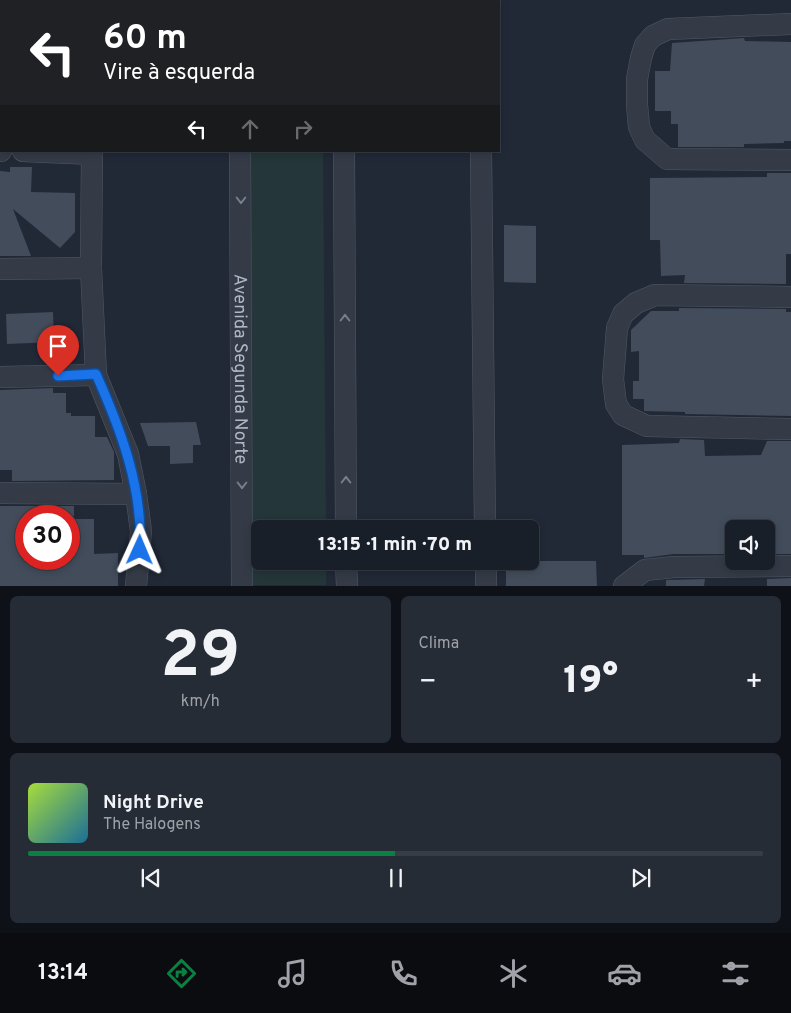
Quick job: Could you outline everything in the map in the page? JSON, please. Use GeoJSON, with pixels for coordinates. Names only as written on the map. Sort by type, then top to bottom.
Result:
{"type":"FeatureCollection","features":[{"type":"Feature","properties":{"kind":"street"},"geometry":{"type":"LineString","coordinates":[[791,24],[668,29],[653,36],[645,45],[637,80],[639,127],[645,140],[667,159],[791,160]]}},
{"type":"Feature","properties":{"kind":"street"},"geometry":{"type":"LineString","coordinates":[[58,152],[92,153],[91,268],[96,374],[128,454],[136,494],[141,531],[136,586]]}},
{"type":"Feature","properties":{"kind":"street","name":"Avenida Segunda Norte"},"geometry":{"type":"LineString","coordinates":[[240,152],[242,586]]}},
{"type":"Feature","properties":{"kind":"street"},"geometry":{"type":"LineString","coordinates":[[344,152],[346,520]]}},
{"type":"Feature","properties":{"kind":"street"},"geometry":{"type":"LineString","coordinates":[[481,152],[485,520]]}},
{"type":"Feature","properties":{"kind":"street"},"geometry":{"type":"LineString","coordinates":[[0,268],[91,268]]}},
{"type":"Feature","properties":{"kind":"street"},"geometry":{"type":"LineString","coordinates":[[791,297],[655,295],[636,303],[623,314],[617,328],[613,378],[616,404],[623,415],[634,422],[646,426],[791,429]]}},
{"type":"Feature","properties":{"kind":"street"},"geometry":{"type":"LineString","coordinates":[[0,377],[96,374]]}},
{"type":"Feature","properties":{"kind":"street"},"geometry":{"type":"LineString","coordinates":[[0,493],[136,494]]}},
{"type":"Feature","properties":{"kind":"street"},"geometry":{"type":"LineString","coordinates":[[624,586],[645,570],[674,567],[791,566]]}},
{"type":"Feature","properties":{"kind":"street"},"geometry":{"type":"LineString","coordinates":[[346,570],[347,586]]}},
{"type":"Feature","properties":{"kind":"street"},"geometry":{"type":"LineString","coordinates":[[486,570],[486,586]]}},
{"type":"Feature","properties":{"kind":"shaded area"},"geometry":{"type":"Polygon","coordinates":[[[244,152],[323,152],[326,520],[251,520],[251,570],[326,570],[326,585],[247,585],[244,152]]]}},
{"type":"Feature","properties":{"kind":"building"},"geometry":{"type":"Polygon","coordinates":[[[744,38],[745,41],[791,42],[791,141],[784,141],[784,143],[744,144],[744,147],[678,147],[678,124],[671,124],[671,111],[655,111],[655,71],[670,71],[672,43],[744,38]]]}},
{"type":"Feature","properties":{"kind":"building"},"geometry":{"type":"Polygon","coordinates":[[[10,167],[32,167],[31,192],[75,193],[75,232],[60,248],[13,209],[31,256],[0,256],[0,171],[10,172],[10,167]]]}},
{"type":"Feature","properties":{"kind":"building"},"geometry":{"type":"Polygon","coordinates":[[[767,173],[791,173],[791,254],[786,254],[786,284],[684,283],[685,275],[661,276],[660,240],[650,240],[650,178],[767,177],[767,173]]]}},
{"type":"Feature","properties":{"kind":"building"},"geometry":{"type":"Polygon","coordinates":[[[504,225],[536,226],[536,283],[504,282],[504,225]]]}},
{"type":"Feature","properties":{"kind":"building"},"geometry":{"type":"Polygon","coordinates":[[[679,308],[786,309],[786,312],[791,312],[791,416],[685,414],[685,412],[644,411],[644,399],[633,399],[633,381],[639,381],[639,351],[631,352],[631,330],[651,311],[679,311],[679,308]]]}},
{"type":"Feature","properties":{"kind":"building"},"geometry":{"type":"Polygon","coordinates":[[[53,312],[54,342],[7,344],[6,314],[53,312]]]}},
{"type":"Feature","properties":{"kind":"building"},"geometry":{"type":"Polygon","coordinates":[[[53,388],[53,393],[66,393],[66,413],[71,413],[71,416],[95,416],[95,437],[107,437],[114,452],[114,480],[12,481],[12,470],[0,470],[0,390],[53,388]]]}},
{"type":"Feature","properties":{"kind":"building"},"geometry":{"type":"Polygon","coordinates":[[[196,422],[201,445],[193,445],[193,463],[170,464],[170,446],[148,446],[140,423],[196,422]]]}},
{"type":"Feature","properties":{"kind":"building"},"geometry":{"type":"Polygon","coordinates":[[[680,439],[704,440],[705,456],[761,455],[767,441],[791,441],[791,554],[775,554],[775,520],[725,520],[725,554],[674,554],[644,558],[644,555],[622,555],[622,445],[679,443],[680,439]]]}},
{"type":"Feature","properties":{"kind":"building"},"geometry":{"type":"Polygon","coordinates":[[[0,506],[15,506],[15,570],[80,570],[80,519],[94,519],[94,554],[118,553],[118,586],[0,586],[0,506]]]}},
{"type":"Feature","properties":{"kind":"building"},"geometry":{"type":"Polygon","coordinates":[[[539,561],[596,561],[597,586],[506,586],[506,570],[539,570],[539,561]]]}},
{"type":"Feature","properties":{"kind":"building"},"geometry":{"type":"Polygon","coordinates":[[[791,578],[791,586],[767,586],[767,579],[791,578]]]}},
{"type":"Feature","properties":{"kind":"building"},"geometry":{"type":"Polygon","coordinates":[[[705,579],[704,586],[666,586],[666,580],[705,579]]]}},
{"type":"Feature","properties":{"kind":"route"},"geometry":{"type":"LineString","coordinates":[[58,376],[96,374],[128,454],[141,531],[140,550]]}}]}
